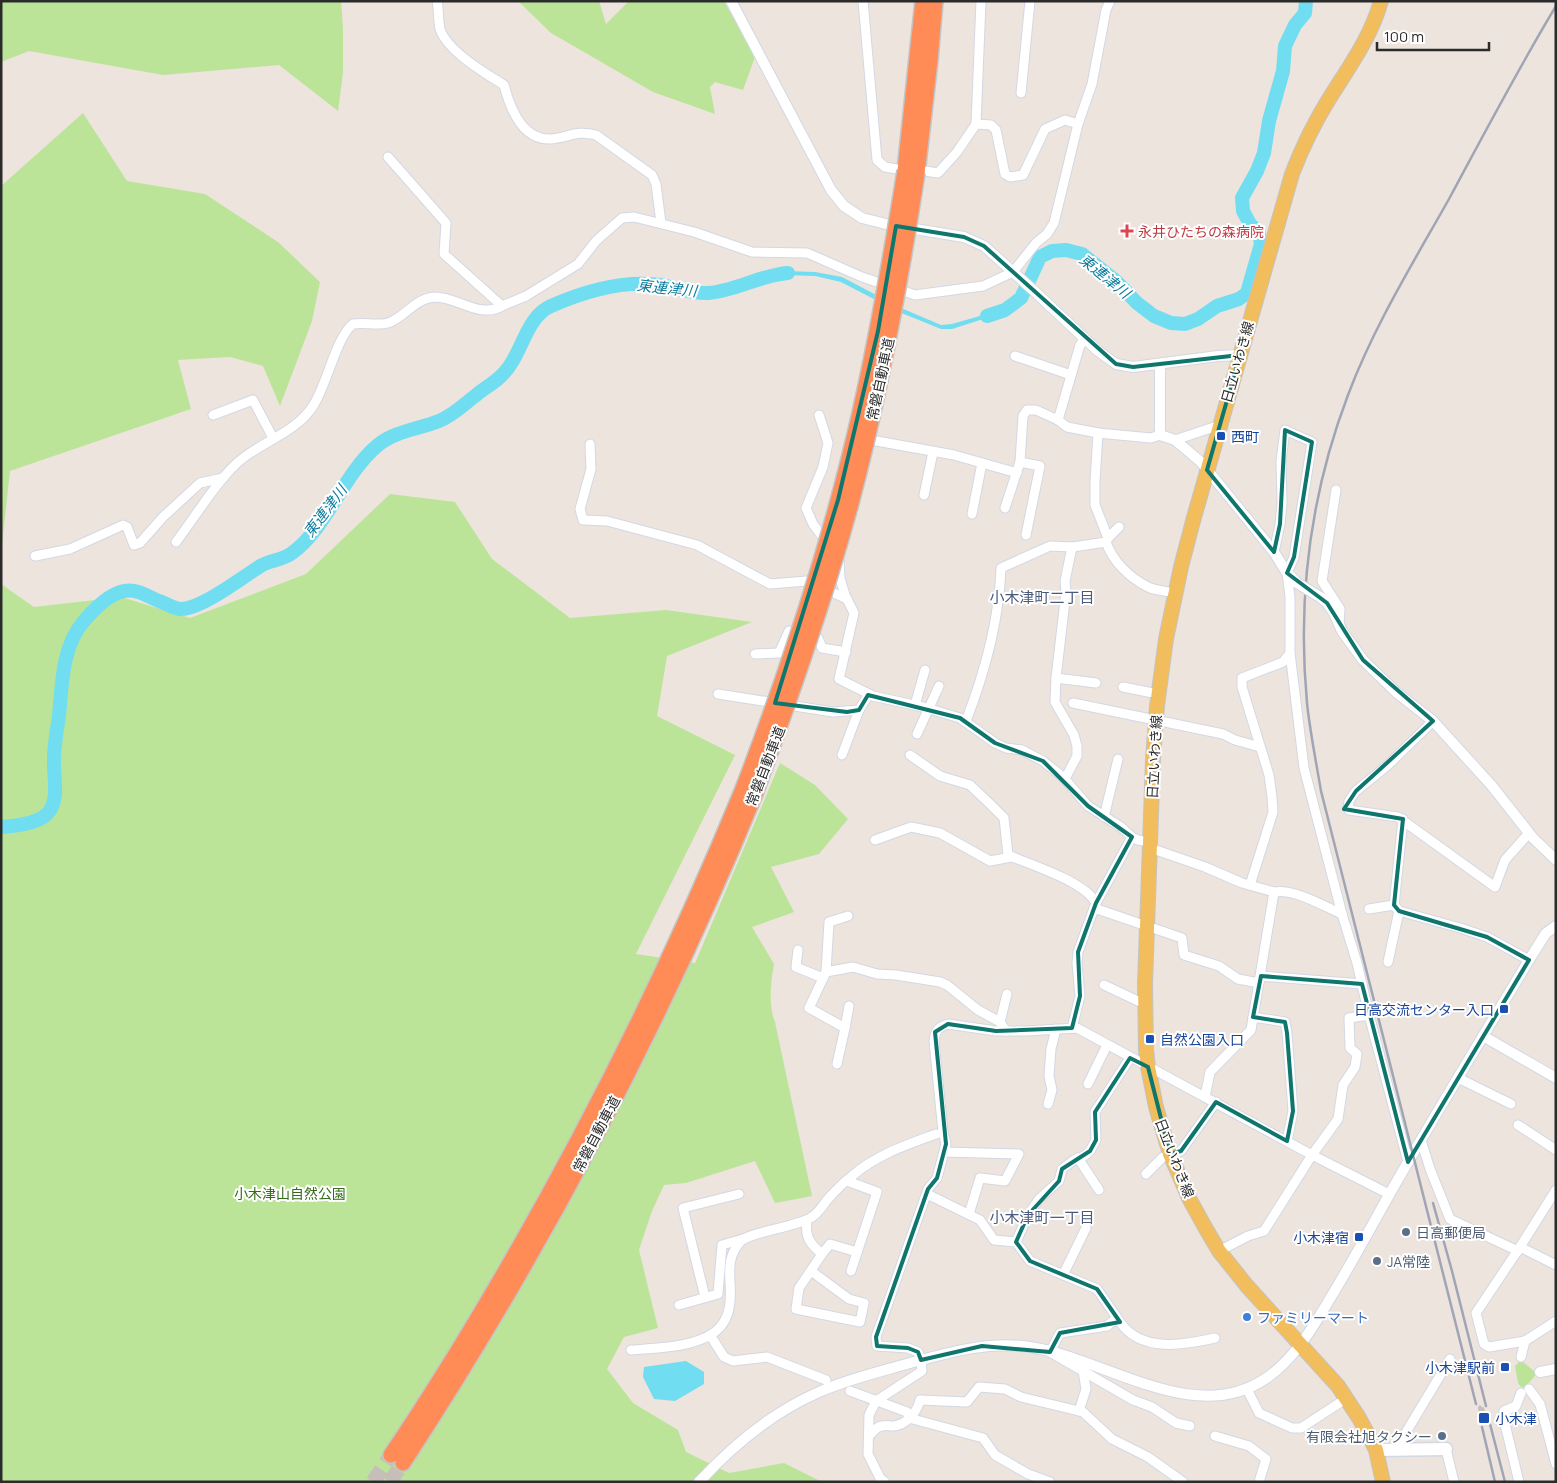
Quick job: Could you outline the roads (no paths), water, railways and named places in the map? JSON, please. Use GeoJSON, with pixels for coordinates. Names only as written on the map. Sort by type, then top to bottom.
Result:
{"type":"FeatureCollection","features":[{"type":"Feature","properties":{"kind":"highway"},"geometry":{"type":"LineString","coordinates":[[917,1],[918,58]]}},
{"type":"Feature","properties":{"kind":"highway","name":"常磐自動車道"},"geometry":{"type":"LineString","coordinates":[[397,1459],[434,1401],[491,1323],[548,1225],[616,1096],[697,928],[749,791],[785,712],[820,607],[851,503],[890,332],[911,171],[923,1]]}},
{"type":"Feature","properties":{"kind":"highway","name":"常磐自動車道"},"geometry":{"type":"LineString","coordinates":[[911,171],[925,106],[935,1]]}},
{"type":"Feature","properties":{"kind":"highway"},"geometry":{"type":"LineString","coordinates":[[925,106],[936,62],[942,1]]}},
{"type":"Feature","properties":{"kind":"main road","name":"日立いわき線"},"geometry":{"type":"LineString","coordinates":[[1381,1],[1367,38],[1318,118],[1299,155],[1207,470],[1175,592],[1155,721],[1144,1003],[1148,1067],[1156,1107],[1170,1154],[1190,1200],[1220,1251],[1246,1286],[1328,1373],[1347,1398],[1376,1450],[1384,1482]]}},
{"type":"Feature","properties":{"kind":"main road"},"geometry":{"type":"LineString","coordinates":[[1376,1450],[1446,1449]]}},
{"type":"Feature","properties":{"kind":"street"},"geometry":{"type":"LineString","coordinates":[[437,1],[440,29],[446,39],[470,64],[504,85],[508,100],[521,125],[533,135],[550,139],[586,132],[596,135],[652,175],[656,184],[661,223]]}},
{"type":"Feature","properties":{"kind":"street"},"geometry":{"type":"LineString","coordinates":[[731,1],[831,190],[844,206],[872,222],[964,237],[974,241],[993,253],[1098,351],[1116,364],[1133,367],[1240,355]]}},
{"type":"Feature","properties":{"kind":"street"},"geometry":{"type":"LineString","coordinates":[[863,1],[878,160],[885,167],[938,173],[957,152],[976,124],[981,1]]}},
{"type":"Feature","properties":{"kind":"street"},"geometry":{"type":"LineString","coordinates":[[1021,93],[1030,1]]}},
{"type":"Feature","properties":{"kind":"street"},"geometry":{"type":"LineString","coordinates":[[176,542],[223,478],[247,455],[300,422],[309,413],[323,388],[341,341],[353,324],[390,322],[418,303],[434,298],[479,310],[496,310],[526,296],[578,264],[596,241],[622,218],[634,217],[661,223],[752,252],[807,252],[862,277],[915,295],[983,286],[1015,274],[1036,243],[1047,234],[1054,224],[1078,124],[1092,84],[1109,2]]}},
{"type":"Feature","properties":{"kind":"street"},"geometry":{"type":"LineString","coordinates":[[976,124],[991,125],[996,130],[1005,174],[1010,178],[1022,176],[1045,128],[1065,120],[1078,124]]}},
{"type":"Feature","properties":{"kind":"street"},"geometry":{"type":"LineString","coordinates":[[388,157],[446,223],[444,254],[502,306]]}},
{"type":"Feature","properties":{"kind":"street"},"geometry":{"type":"LineString","coordinates":[[1058,420],[1080,345],[1085,339]]}},
{"type":"Feature","properties":{"kind":"street"},"geometry":{"type":"LineString","coordinates":[[1015,356],[1071,374]]}},
{"type":"Feature","properties":{"kind":"street"},"geometry":{"type":"LineString","coordinates":[[1160,365],[1160,435]]}},
{"type":"Feature","properties":{"kind":"street"},"geometry":{"type":"LineString","coordinates":[[213,415],[253,400],[273,438]]}},
{"type":"Feature","properties":{"kind":"street"},"geometry":{"type":"LineString","coordinates":[[1005,508],[1020,462],[1023,416],[1027,410],[1036,410],[1058,420],[1067,427],[1098,433],[1151,438],[1160,435],[1175,440],[1193,454],[1207,470],[1274,552],[1287,573],[1297,583],[1327,603],[1342,631],[1363,660],[1396,692],[1432,721],[1492,786],[1529,833],[1556,860]]}},
{"type":"Feature","properties":{"kind":"street"},"geometry":{"type":"LineString","coordinates":[[819,415],[828,443],[823,467],[806,508],[814,524],[838,559],[840,578],[854,613],[839,679],[869,694],[928,708],[960,718],[995,743],[1006,748],[1022,750],[1044,761],[1064,779],[1088,806],[1121,827],[1132,837],[1250,885],[1274,892],[1281,890],[1301,896],[1342,914]]}},
{"type":"Feature","properties":{"kind":"street"},"geometry":{"type":"LineString","coordinates":[[1175,440],[1220,425]]}},
{"type":"Feature","properties":{"kind":"street"},"geometry":{"type":"LineString","coordinates":[[1274,552],[1282,503],[1281,461],[1285,430],[1312,442],[1294,557],[1287,573],[1290,597],[1290,653],[1304,768],[1408,1162]]}},
{"type":"Feature","properties":{"kind":"street"},"geometry":{"type":"LineString","coordinates":[[1098,433],[1095,505],[1110,554],[1128,574],[1150,588],[1175,592]]}},
{"type":"Feature","properties":{"kind":"street"},"geometry":{"type":"LineString","coordinates":[[871,440],[954,455],[1016,473]]}},
{"type":"Feature","properties":{"kind":"street"},"geometry":{"type":"LineString","coordinates":[[590,444],[591,469],[580,508],[583,520],[607,521],[697,545],[770,584],[807,581],[847,599]]}},
{"type":"Feature","properties":{"kind":"street"},"geometry":{"type":"LineString","coordinates":[[924,495],[933,452]]}},
{"type":"Feature","properties":{"kind":"street"},"geometry":{"type":"LineString","coordinates":[[1020,462],[1040,466],[1026,535]]}},
{"type":"Feature","properties":{"kind":"street"},"geometry":{"type":"LineString","coordinates":[[972,514],[982,463]]}},
{"type":"Feature","properties":{"kind":"street"},"geometry":{"type":"LineString","coordinates":[[35,556],[70,549],[122,525],[127,527],[134,545],[140,543],[163,517],[200,483],[223,478]]}},
{"type":"Feature","properties":{"kind":"street"},"geometry":{"type":"LineString","coordinates":[[1336,490],[1322,581],[1340,609],[1339,625]]}},
{"type":"Feature","properties":{"kind":"street"},"geometry":{"type":"LineString","coordinates":[[966,721],[978,690],[993,634],[1000,596],[1001,568],[1050,546],[1072,546],[1107,540],[1119,527]]}},
{"type":"Feature","properties":{"kind":"street"},"geometry":{"type":"LineString","coordinates":[[1064,779],[1077,756],[1074,735],[1055,702],[1066,592],[1065,582],[1072,546]]}},
{"type":"Feature","properties":{"kind":"street"},"geometry":{"type":"LineString","coordinates":[[755,654],[779,653],[789,631],[818,638],[822,648],[846,652]]}},
{"type":"Feature","properties":{"kind":"street"},"geometry":{"type":"LineString","coordinates":[[1250,885],[1273,812],[1269,775],[1242,686],[1242,678],[1284,662],[1290,653]]}},
{"type":"Feature","properties":{"kind":"street"},"geometry":{"type":"LineString","coordinates":[[914,705],[925,670]]}},
{"type":"Feature","properties":{"kind":"street"},"geometry":{"type":"LineString","coordinates":[[1056,678],[1096,682]]}},
{"type":"Feature","properties":{"kind":"street"},"geometry":{"type":"LineString","coordinates":[[917,734],[939,686]]}},
{"type":"Feature","properties":{"kind":"street"},"geometry":{"type":"LineString","coordinates":[[1123,687],[1158,694]]}},
{"type":"Feature","properties":{"kind":"street"},"geometry":{"type":"LineString","coordinates":[[718,694],[833,712],[859,710]]}},
{"type":"Feature","properties":{"kind":"street"},"geometry":{"type":"LineString","coordinates":[[842,754],[859,710],[869,694]]}},
{"type":"Feature","properties":{"kind":"street"},"geometry":{"type":"LineString","coordinates":[[1073,703],[1223,734],[1235,740],[1260,747]]}},
{"type":"Feature","properties":{"kind":"street"},"geometry":{"type":"LineString","coordinates":[[1432,721],[1388,765],[1356,791],[1349,801],[1349,810],[1403,819],[1495,887],[1505,860],[1529,833]]}},
{"type":"Feature","properties":{"kind":"street"},"geometry":{"type":"LineString","coordinates":[[910,755],[940,776],[970,785],[1004,818],[1008,856],[1056,875],[1091,894],[1095,906],[1147,927],[1182,938],[1184,955],[1220,966],[1238,979],[1362,984]]}},
{"type":"Feature","properties":{"kind":"street"},"geometry":{"type":"LineString","coordinates":[[1104,817],[1118,760]]}},
{"type":"Feature","properties":{"kind":"street"},"geometry":{"type":"LineString","coordinates":[[1388,962],[1397,908],[1403,819]]}},
{"type":"Feature","properties":{"kind":"street"},"geometry":{"type":"LineString","coordinates":[[875,840],[910,827],[940,833],[990,861],[1011,857]]}},
{"type":"Feature","properties":{"kind":"street"},"geometry":{"type":"LineString","coordinates":[[1072,1028],[1080,996],[1076,963],[1078,952],[1095,906],[1132,837]]}},
{"type":"Feature","properties":{"kind":"street"},"geometry":{"type":"LineString","coordinates":[[1206,1097],[1210,1072],[1251,1030],[1274,892]]}},
{"type":"Feature","properties":{"kind":"street"},"geometry":{"type":"LineString","coordinates":[[1369,909],[1397,908],[1460,928],[1487,937],[1529,960]]}},
{"type":"Feature","properties":{"kind":"street"},"geometry":{"type":"LineString","coordinates":[[845,1028],[809,1008],[824,975],[829,922],[848,916]]}},
{"type":"Feature","properties":{"kind":"street"},"geometry":{"type":"LineString","coordinates":[[699,1482],[723,1457],[750,1435],[796,1404],[819,1392],[845,1382],[961,1349],[982,1346],[1019,1346],[1050,1352],[1185,1396],[1225,1396],[1247,1389],[1263,1380],[1279,1369],[1300,1344],[1342,1278],[1389,1194],[1529,960],[1546,933],[1556,926]]}},
{"type":"Feature","properties":{"kind":"street"},"geometry":{"type":"LineString","coordinates":[[798,950],[796,968],[824,975],[853,967],[877,974],[940,982],[947,985],[978,1010],[1000,1022],[1006,1031]]}},
{"type":"Feature","properties":{"kind":"street"},"geometry":{"type":"LineString","coordinates":[[1104,985],[1144,1003]]}},
{"type":"Feature","properties":{"kind":"street"},"geometry":{"type":"LineString","coordinates":[[1000,1022],[1007,994]]}},
{"type":"Feature","properties":{"kind":"street"},"geometry":{"type":"LineString","coordinates":[[837,1064],[849,1006]]}},
{"type":"Feature","properties":{"kind":"street"},"geometry":{"type":"LineString","coordinates":[[1220,1251],[1248,1236],[1264,1231],[1312,1155],[1338,1119],[1343,1085],[1355,1067],[1357,1054],[1350,1048],[1349,1018],[1369,1015]]}},
{"type":"Feature","properties":{"kind":"street"},"geometry":{"type":"LineString","coordinates":[[1253,1017],[1285,1022],[1293,1110],[1287,1141]]}},
{"type":"Feature","properties":{"kind":"street"},"geometry":{"type":"LineString","coordinates":[[885,1482],[880,1478],[868,1454],[869,1415],[876,1401],[922,1371],[918,1352],[908,1348],[877,1346],[876,1337],[928,1189],[937,1178],[946,1144],[934,1050],[935,1032],[941,1027],[948,1024],[1006,1031],[1072,1028],[1082,1031],[1312,1155],[1389,1194]]}},
{"type":"Feature","properties":{"kind":"street"},"geometry":{"type":"LineString","coordinates":[[1048,1104],[1052,1090],[1049,1076],[1051,1048],[1056,1029]]}},
{"type":"Feature","properties":{"kind":"street"},"geometry":{"type":"LineString","coordinates":[[1483,1036],[1556,1078]]}},
{"type":"Feature","properties":{"kind":"street"},"geometry":{"type":"LineString","coordinates":[[1088,1084],[1107,1045]]}},
{"type":"Feature","properties":{"kind":"street"},"geometry":{"type":"LineString","coordinates":[[1016,1242],[1028,1216],[1039,1199],[1059,1181],[1062,1170],[1090,1151],[1096,1140],[1095,1112],[1130,1058]]}},
{"type":"Feature","properties":{"kind":"street"},"geometry":{"type":"LineString","coordinates":[[1458,1078],[1511,1104]]}},
{"type":"Feature","properties":{"kind":"street"},"geometry":{"type":"LineString","coordinates":[[1146,1174],[1163,1157],[1181,1151],[1216,1102]]}},
{"type":"Feature","properties":{"kind":"street"},"geometry":{"type":"LineString","coordinates":[[1518,1126],[1556,1150]]}},
{"type":"Feature","properties":{"kind":"street"},"geometry":{"type":"LineString","coordinates":[[679,1305],[718,1294],[722,1245],[807,1220],[819,1211],[829,1198],[847,1181],[881,1156],[936,1134]]}},
{"type":"Feature","properties":{"kind":"street"},"geometry":{"type":"LineString","coordinates":[[1421,1140],[1430,1170],[1450,1220],[1556,1265]]}},
{"type":"Feature","properties":{"kind":"street"},"geometry":{"type":"LineString","coordinates":[[944,1152],[1019,1154],[1005,1181],[980,1178],[968,1214]]}},
{"type":"Feature","properties":{"kind":"street"},"geometry":{"type":"LineString","coordinates":[[1078,1158],[1099,1190]]}},
{"type":"Feature","properties":{"kind":"street"},"geometry":{"type":"LineString","coordinates":[[847,1181],[877,1192],[851,1271]]}},
{"type":"Feature","properties":{"kind":"street"},"geometry":{"type":"LineString","coordinates":[[1556,1190],[1476,1313],[1484,1344],[1489,1347],[1525,1341],[1556,1321]]}},
{"type":"Feature","properties":{"kind":"street"},"geometry":{"type":"LineString","coordinates":[[705,1297],[682,1208],[739,1194]]}},
{"type":"Feature","properties":{"kind":"street"},"geometry":{"type":"LineString","coordinates":[[927,1194],[980,1220],[994,1240],[1016,1242],[1030,1262],[1097,1289],[1125,1331],[1135,1338],[1149,1342],[1180,1344],[1215,1338]]}},
{"type":"Feature","properties":{"kind":"street"},"geometry":{"type":"LineString","coordinates":[[807,1220],[805,1233],[812,1246],[822,1254]]}},
{"type":"Feature","properties":{"kind":"street"},"geometry":{"type":"LineString","coordinates":[[1063,1275],[1086,1228]]}},
{"type":"Feature","properties":{"kind":"street"},"geometry":{"type":"LineString","coordinates":[[631,1350],[677,1346],[698,1340],[710,1334],[724,1323],[731,1296],[729,1262],[743,1239]]}},
{"type":"Feature","properties":{"kind":"street"},"geometry":{"type":"LineString","coordinates":[[811,1271],[849,1299],[864,1304],[860,1322],[796,1309],[799,1288],[830,1244],[857,1252]]}},
{"type":"Feature","properties":{"kind":"street"},"geometry":{"type":"LineString","coordinates":[[1050,1352],[1060,1333],[1108,1326],[1113,1321],[1120,1322]]}},
{"type":"Feature","properties":{"kind":"street"},"geometry":{"type":"LineString","coordinates":[[710,1334],[724,1357],[733,1361],[767,1357],[826,1380]]}},
{"type":"Feature","properties":{"kind":"street"},"geometry":{"type":"LineString","coordinates":[[1521,1357],[1525,1341]]}},
{"type":"Feature","properties":{"kind":"street"},"geometry":{"type":"LineString","coordinates":[[1050,1352],[1133,1400],[1152,1407],[1176,1423],[1190,1426]]}},
{"type":"Feature","properties":{"kind":"street"},"geometry":{"type":"LineString","coordinates":[[1399,1449],[1399,1444],[1450,1359]]}},
{"type":"Feature","properties":{"kind":"street"},"geometry":{"type":"LineString","coordinates":[[1540,1372],[1556,1369]]}},
{"type":"Feature","properties":{"kind":"street"},"geometry":{"type":"LineString","coordinates":[[1079,1411],[1086,1389],[1083,1371]]}},
{"type":"Feature","properties":{"kind":"street"},"geometry":{"type":"LineString","coordinates":[[869,1436],[877,1427],[899,1425],[910,1418],[918,1407],[920,1400],[966,1402],[972,1398],[979,1387],[1005,1389],[1021,1398],[1083,1412],[1112,1439],[1148,1457],[1183,1482]]}},
{"type":"Feature","properties":{"kind":"street"},"geometry":{"type":"LineString","coordinates":[[1247,1389],[1259,1414],[1292,1428],[1301,1428],[1347,1398]]}},
{"type":"Feature","properties":{"kind":"street"},"geometry":{"type":"LineString","coordinates":[[850,1391],[907,1412],[910,1418],[983,1438],[996,1455],[1014,1467],[1050,1482]]}},
{"type":"Feature","properties":{"kind":"street"},"geometry":{"type":"LineString","coordinates":[[1519,1482],[1504,1420],[1504,1411],[1516,1406],[1525,1391],[1540,1404],[1556,1464]]}},
{"type":"Feature","properties":{"kind":"street"},"geometry":{"type":"LineString","coordinates":[[1215,1436],[1249,1446],[1266,1459],[1259,1482]]}},
{"type":"Feature","properties":{"kind":"street"},"geometry":{"type":"LineString","coordinates":[[1446,1449],[1454,1482]]}},
{"type":"Feature","properties":{"kind":"water"},"geometry":{"type":"Polygon","coordinates":[[[785,271],[815,272],[842,277],[901,308],[941,325],[952,324],[1004,309],[1005,312],[952,329],[941,329],[899,312],[841,282],[815,276],[785,275],[769,278],[768,274],[785,271]]]}},
{"type":"Feature","properties":{"kind":"water"},"geometry":{"type":"Polygon","coordinates":[[[686,1361],[704,1372],[704,1384],[675,1401],[654,1399],[643,1377],[644,1367],[686,1361]]]}},
{"type":"Feature","properties":{"kind":"waterway","name":"東連津川"},"geometry":{"type":"LineString","coordinates":[[987,316],[1005,310],[1021,298],[1040,257],[1052,251],[1066,250],[1082,254],[1117,282],[1137,303],[1154,316],[1171,323],[1185,324],[1198,319],[1217,306],[1239,299],[1247,293],[1261,244],[1259,233],[1250,224],[1243,211],[1242,198],[1257,171],[1264,153],[1269,121],[1283,71],[1285,46],[1295,25],[1305,13],[1306,1]]}},
{"type":"Feature","properties":{"kind":"waterway","name":"東連津川"},"geometry":{"type":"LineString","coordinates":[[1,827],[39,820],[52,807],[55,794],[54,748],[62,678],[67,654],[71,642],[84,621],[113,595],[120,592],[134,591],[175,608],[188,608],[210,599],[262,565],[292,553],[315,530],[355,471],[378,445],[399,433],[444,419],[495,382],[514,359],[535,319],[542,311],[551,306],[604,288],[632,284],[665,286],[708,293],[788,273]]}},
{"type":"Feature","properties":{"kind":"tunnel"},"geometry":{"type":"LineString","coordinates":[[1482,1407],[1484,1422]]}},
{"type":"Feature","properties":{"kind":"tunnel"},"geometry":{"type":"LineString","coordinates":[[373,1482],[391,1455]]}},
{"type":"Feature","properties":{"kind":"tunnel"},"geometry":{"type":"LineString","coordinates":[[390,1482],[403,1463]]}},
{"type":"Feature","properties":{"kind":"railway"},"geometry":{"type":"LineString","coordinates":[[1476,1404],[1321,791],[1311,736],[1304,663],[1306,585],[1310,546],[1324,470],[1358,369],[1395,295],[1556,6]]}},
{"type":"Feature","properties":{"kind":"railway"},"geometry":{"type":"LineString","coordinates":[[1433,1203],[1486,1406]]}},
{"type":"Feature","properties":{"kind":"railway"},"geometry":{"type":"LineString","coordinates":[[1490,1424],[1505,1482]]}},
{"type":"Feature","properties":{"kind":"railway"},"geometry":{"type":"LineString","coordinates":[[1482,1427],[1495,1482]]}},
{"type":"Feature","properties":{"kind":"place","name":"永井ひたちの森病院"},"geometry":{"type":"Point","coordinates":[1127,231]}},
{"type":"Feature","properties":{"kind":"place","name":"西町"},"geometry":{"type":"Point","coordinates":[1221,436]}},
{"type":"Feature","properties":{"kind":"place","name":"日高交流センター入口"},"geometry":{"type":"Point","coordinates":[1504,1009]}},
{"type":"Feature","properties":{"kind":"place","name":"自然公園入口"},"geometry":{"type":"Point","coordinates":[1150,1039]}},
{"type":"Feature","properties":{"kind":"place","name":"日高郵便局"},"geometry":{"type":"Point","coordinates":[1406,1232]}},
{"type":"Feature","properties":{"kind":"place","name":"小木津宿"},"geometry":{"type":"Point","coordinates":[1359,1237]}},
{"type":"Feature","properties":{"kind":"place","name":"JA常陸"},"geometry":{"type":"Point","coordinates":[1377,1261]}},
{"type":"Feature","properties":{"kind":"place","name":"ファミリーマート"},"geometry":{"type":"Point","coordinates":[1247,1317]}},
{"type":"Feature","properties":{"kind":"place","name":"小木津駅前"},"geometry":{"type":"Point","coordinates":[1505,1367]}},
{"type":"Feature","properties":{"kind":"place","name":"小木津"},"geometry":{"type":"Point","coordinates":[1484,1418]}},
{"type":"Feature","properties":{"kind":"place","name":"有限会社旭タクシー"},"geometry":{"type":"Point","coordinates":[1442,1436]}},
{"type":"Feature","properties":{"kind":"district","name":"小木津町二丁目"},"geometry":{"type":"Point","coordinates":[1042,597]}},
{"type":"Feature","properties":{"kind":"district","name":"小木津町一丁目"},"geometry":{"type":"Point","coordinates":[1042,1217]}},
{"type":"Feature","properties":{"kind":"park label","name":"小木津山自然公園"},"geometry":{"type":"Point","coordinates":[290,1193]}}]}
